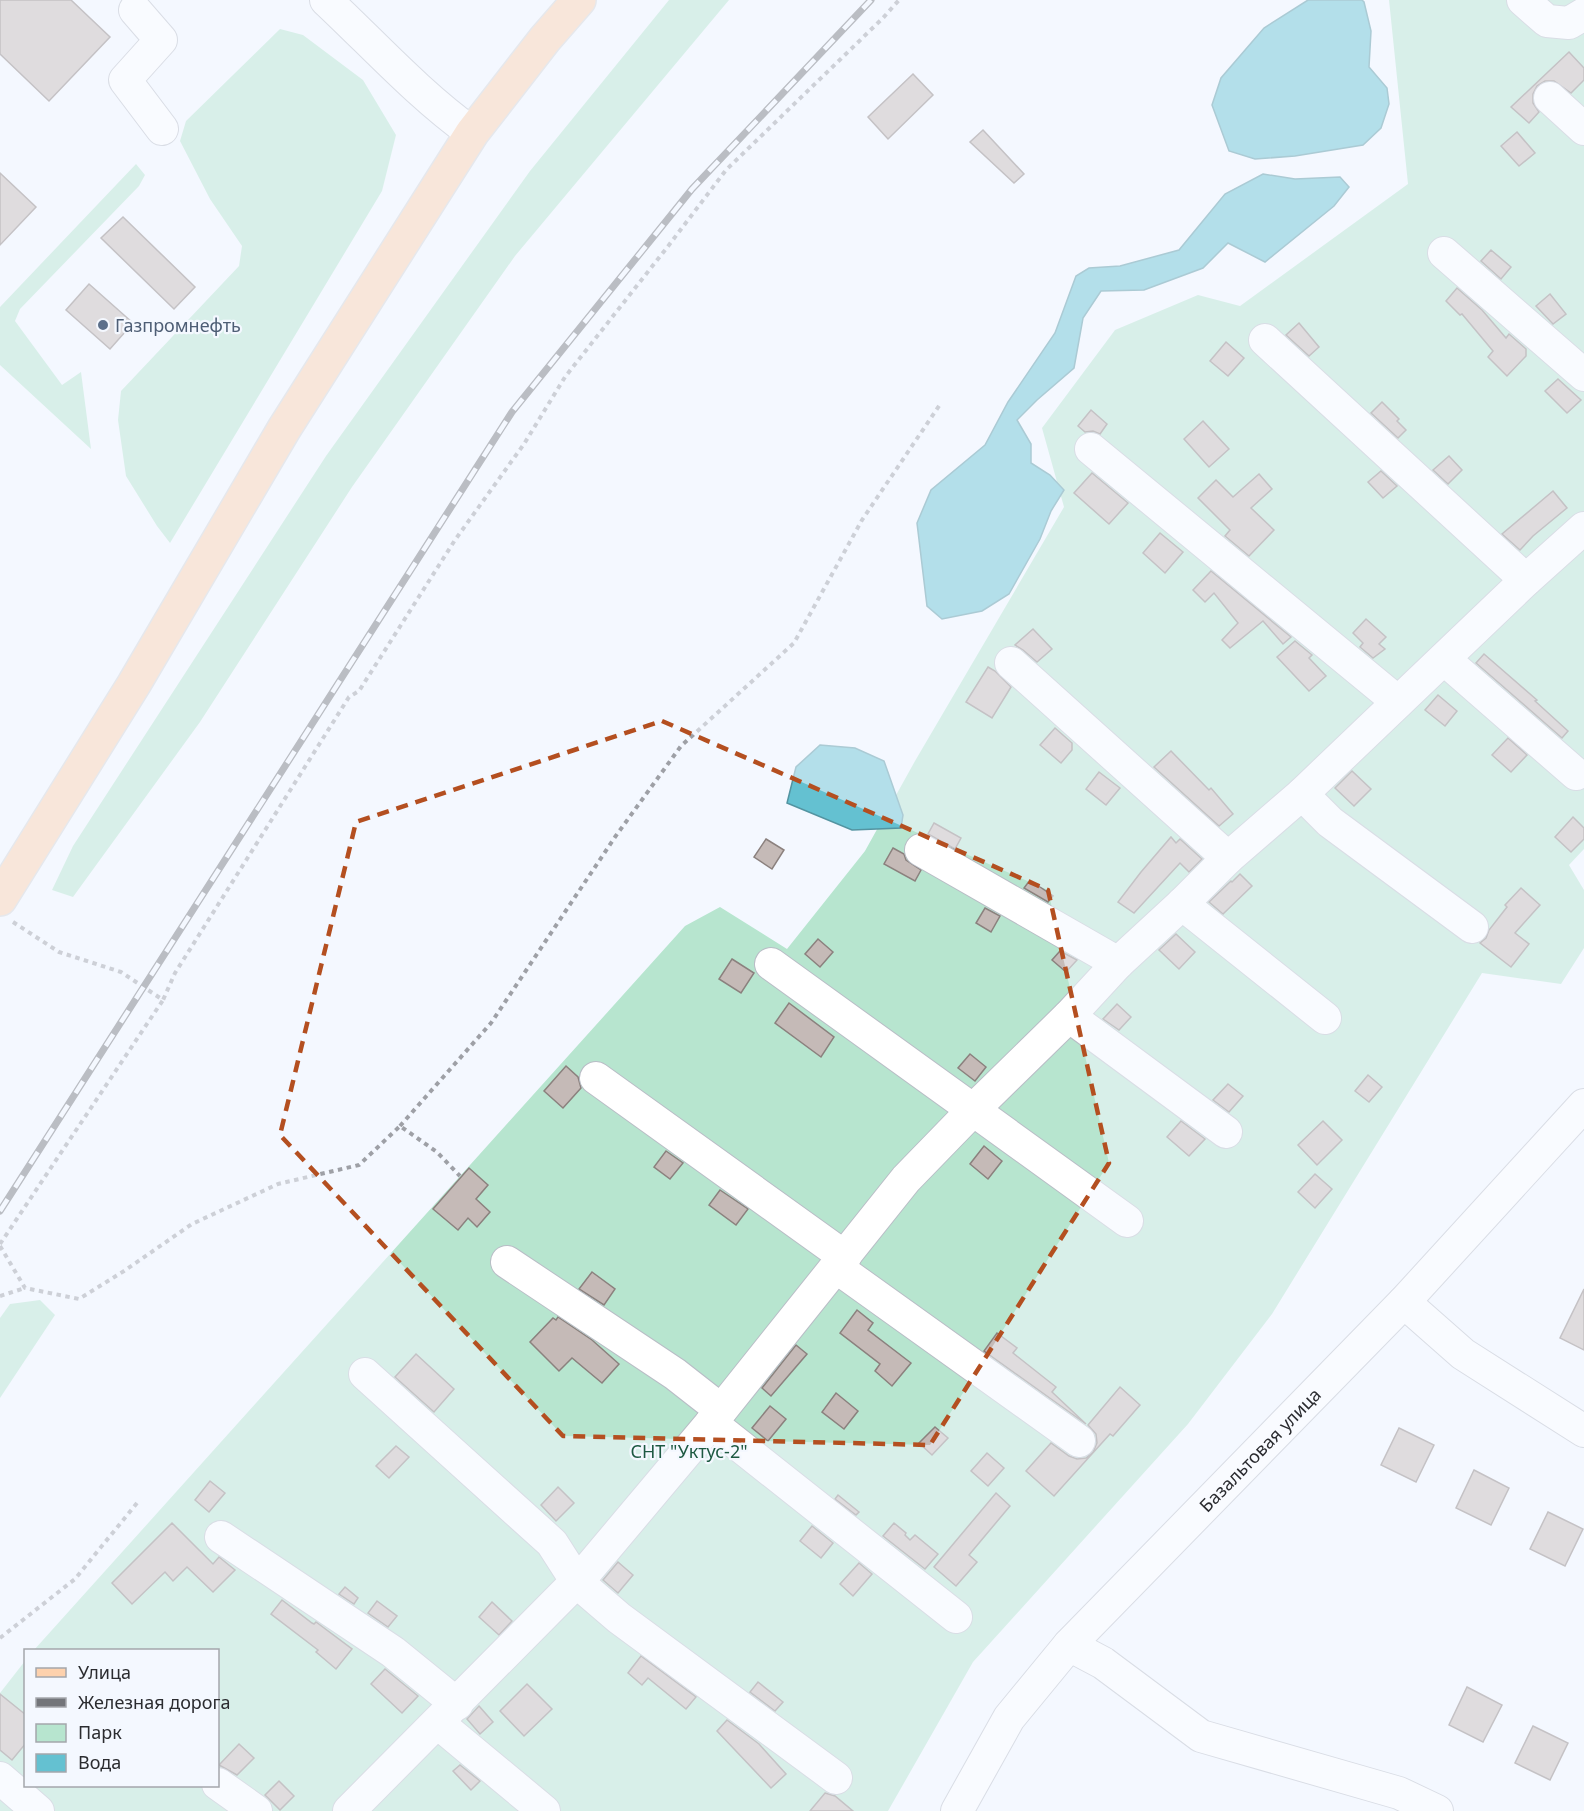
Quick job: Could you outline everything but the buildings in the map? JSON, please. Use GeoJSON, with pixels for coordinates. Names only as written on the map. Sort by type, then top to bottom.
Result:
{"type":"FeatureCollection","features":[{"type":"Feature","properties":{"kind":"main road"},"geometry":{"type":"LineString","coordinates":[[5,909],[284,429],[472,133],[545,39],[579,0]]}},
{"type":"Feature","properties":{"kind":"street"},"geometry":{"type":"LineString","coordinates":[[326,0],[381,56],[444,112],[472,133]]}},
{"type":"Feature","properties":{"kind":"street"},"geometry":{"type":"LineString","coordinates":[[1523,0],[1547,21],[1569,23],[1584,14]]}},
{"type":"Feature","properties":{"kind":"street"},"geometry":{"type":"LineString","coordinates":[[135,10],[161,40],[126,80],[162,129]]}},
{"type":"Feature","properties":{"kind":"street"},"geometry":{"type":"LineString","coordinates":[[1550,98],[1584,129]]}},
{"type":"Feature","properties":{"kind":"street"},"geometry":{"type":"LineString","coordinates":[[1444,253],[1584,375]]}},
{"type":"Feature","properties":{"kind":"street"},"geometry":{"type":"LineString","coordinates":[[1264,340],[1526,580]]}},
{"type":"Feature","properties":{"kind":"street"},"geometry":{"type":"LineString","coordinates":[[1091,449],[1398,702]]}},
{"type":"Feature","properties":{"kind":"street"},"geometry":{"type":"LineString","coordinates":[[349,1811],[577,1582],[716,1417],[906,1179],[1069,1016],[1118,963],[1228,858],[1302,794],[1526,580],[1584,528]]}},
{"type":"Feature","properties":{"kind":"street"},"geometry":{"type":"LineString","coordinates":[[1443,659],[1576,774]]}},
{"type":"Feature","properties":{"kind":"street"},"geometry":{"type":"LineString","coordinates":[[1011,663],[1228,858]]}},
{"type":"Feature","properties":{"kind":"street"},"geometry":{"type":"LineString","coordinates":[[1302,794],[1330,822],[1472,927]]}},
{"type":"Feature","properties":{"kind":"street"},"geometry":{"type":"LineString","coordinates":[[921,850],[1118,963]]}},
{"type":"Feature","properties":{"kind":"street"},"geometry":{"type":"LineString","coordinates":[[1182,904],[1325,1018]]}},
{"type":"Feature","properties":{"kind":"street"},"geometry":{"type":"LineString","coordinates":[[771,963],[1127,1221]]}},
{"type":"Feature","properties":{"kind":"street"},"geometry":{"type":"LineString","coordinates":[[1069,1016],[1226,1132]]}},
{"type":"Feature","properties":{"kind":"street"},"geometry":{"type":"LineString","coordinates":[[596,1078],[1079,1441]]}},
{"type":"Feature","properties":{"kind":"street","name":"Базальтовая улица"},"geometry":{"type":"LineString","coordinates":[[957,1811],[1009,1718],[1069,1646],[1404,1302],[1584,1105]]}},
{"type":"Feature","properties":{"kind":"street"},"geometry":{"type":"LineString","coordinates":[[507,1262],[675,1374],[716,1417],[956,1617]]}},
{"type":"Feature","properties":{"kind":"street"},"geometry":{"type":"LineString","coordinates":[[1404,1302],[1463,1354],[1584,1431]]}},
{"type":"Feature","properties":{"kind":"street"},"geometry":{"type":"LineString","coordinates":[[365,1374],[552,1543],[577,1582],[619,1618],[837,1778]]}},
{"type":"Feature","properties":{"kind":"street"},"geometry":{"type":"LineString","coordinates":[[221,1538],[393,1652],[448,1713],[544,1811]]}},
{"type":"Feature","properties":{"kind":"street"},"geometry":{"type":"LineString","coordinates":[[1069,1646],[1103,1663],[1201,1736],[1399,1793],[1437,1811]]}},
{"type":"Feature","properties":{"kind":"street"},"geometry":{"type":"LineString","coordinates":[[0,1778],[38,1811]]}},
{"type":"Feature","properties":{"kind":"street"},"geometry":{"type":"LineString","coordinates":[[219,1785],[256,1811]]}},
{"type":"Feature","properties":{"kind":"path"},"geometry":{"type":"LineString","coordinates":[[25,1288],[0,1245],[163,1000],[175,973],[349,697],[358,691],[455,540],[524,444],[565,377],[726,171],[899,0]]}},
{"type":"Feature","properties":{"kind":"path"},"geometry":{"type":"LineString","coordinates":[[0,1296],[25,1288],[79,1299],[192,1224],[278,1184],[358,1165],[400,1126],[491,1023],[615,837],[681,746],[794,643],[862,520],[941,403]]}},
{"type":"Feature","properties":{"kind":"path"},"geometry":{"type":"LineString","coordinates":[[5,909],[59,952],[121,972],[163,1000]]}},
{"type":"Feature","properties":{"kind":"path"},"geometry":{"type":"LineString","coordinates":[[400,1126],[437,1152],[460,1176]]}},
{"type":"Feature","properties":{"kind":"path"},"geometry":{"type":"LineString","coordinates":[[0,1638],[75,1579],[137,1503]]}},
{"type":"Feature","properties":{"kind":"highlighted area"},"geometry":{"type":"Polygon","coordinates":[[[662,721],[1048,890],[1109,1163],[930,1445],[563,1436],[280,1135],[356,822],[662,721]]]}},
{"type":"Feature","properties":{"kind":"green space"},"geometry":{"type":"Polygon","coordinates":[[[669,0],[729,0],[515,256],[352,487],[200,722],[73,897],[52,890],[73,846],[326,456],[530,171],[669,0]]]}},
{"type":"Feature","properties":{"kind":"green space","name":"СНТ \"Уктус-2\""},"geometry":{"type":"Polygon","coordinates":[[[1389,0],[1584,0],[1584,849],[1569,865],[1584,890],[1584,948],[1561,984],[1482,973],[1272,1314],[1188,1424],[973,1662],[888,1811],[0,1811],[0,1693],[24,1662],[24,1787],[219,1787],[219,1649],[35,1649],[685,926],[720,907],[787,949],[865,851],[1064,507],[1042,428],[1115,330],[1198,295],[1240,306],[1408,184],[1389,0]]]}},
{"type":"Feature","properties":{"kind":"green space"},"geometry":{"type":"Polygon","coordinates":[[[280,29],[303,35],[363,80],[396,135],[382,191],[170,543],[126,476],[118,420],[121,391],[239,266],[242,246],[210,199],[180,141],[186,121],[280,29]]]}},
{"type":"Feature","properties":{"kind":"green space"},"geometry":{"type":"Polygon","coordinates":[[[136,164],[145,175],[139,186],[20,309],[15,321],[62,385],[81,372],[91,449],[0,365],[0,307],[136,164]]]}},
{"type":"Feature","properties":{"kind":"green space"},"geometry":{"type":"Polygon","coordinates":[[[40,1300],[55,1315],[0,1398],[0,1318],[10,1304],[40,1300]]]}},
{"type":"Feature","properties":{"kind":"water"},"geometry":{"type":"Polygon","coordinates":[[[1308,0],[1362,0],[1364,2],[1371,31],[1369,67],[1387,88],[1389,104],[1381,128],[1363,145],[1295,156],[1255,159],[1229,151],[1212,105],[1221,78],[1264,28],[1308,0]]]}},
{"type":"Feature","properties":{"kind":"water"},"geometry":{"type":"Polygon","coordinates":[[[1263,174],[1295,179],[1340,177],[1349,187],[1334,206],[1265,262],[1228,243],[1203,268],[1144,290],[1101,291],[1083,318],[1074,368],[1017,420],[1031,444],[1031,463],[1050,475],[1064,490],[1009,594],[982,611],[942,619],[927,606],[917,523],[931,490],[985,445],[1008,402],[1055,333],[1076,276],[1089,268],[1120,266],[1179,250],[1225,194],[1263,174]]]}},
{"type":"Feature","properties":{"kind":"water"},"geometry":{"type":"Polygon","coordinates":[[[820,745],[855,748],[884,761],[903,815],[901,828],[852,830],[787,803],[796,767],[820,745]]]}},
{"type":"Feature","properties":{"kind":"railway"},"geometry":{"type":"LineString","coordinates":[[0,1211],[512,412],[692,189],[871,0]]}},
{"type":"Feature","properties":{"kind":"place","name":"Газпромнефть"},"geometry":{"type":"Point","coordinates":[103,325]}}]}
